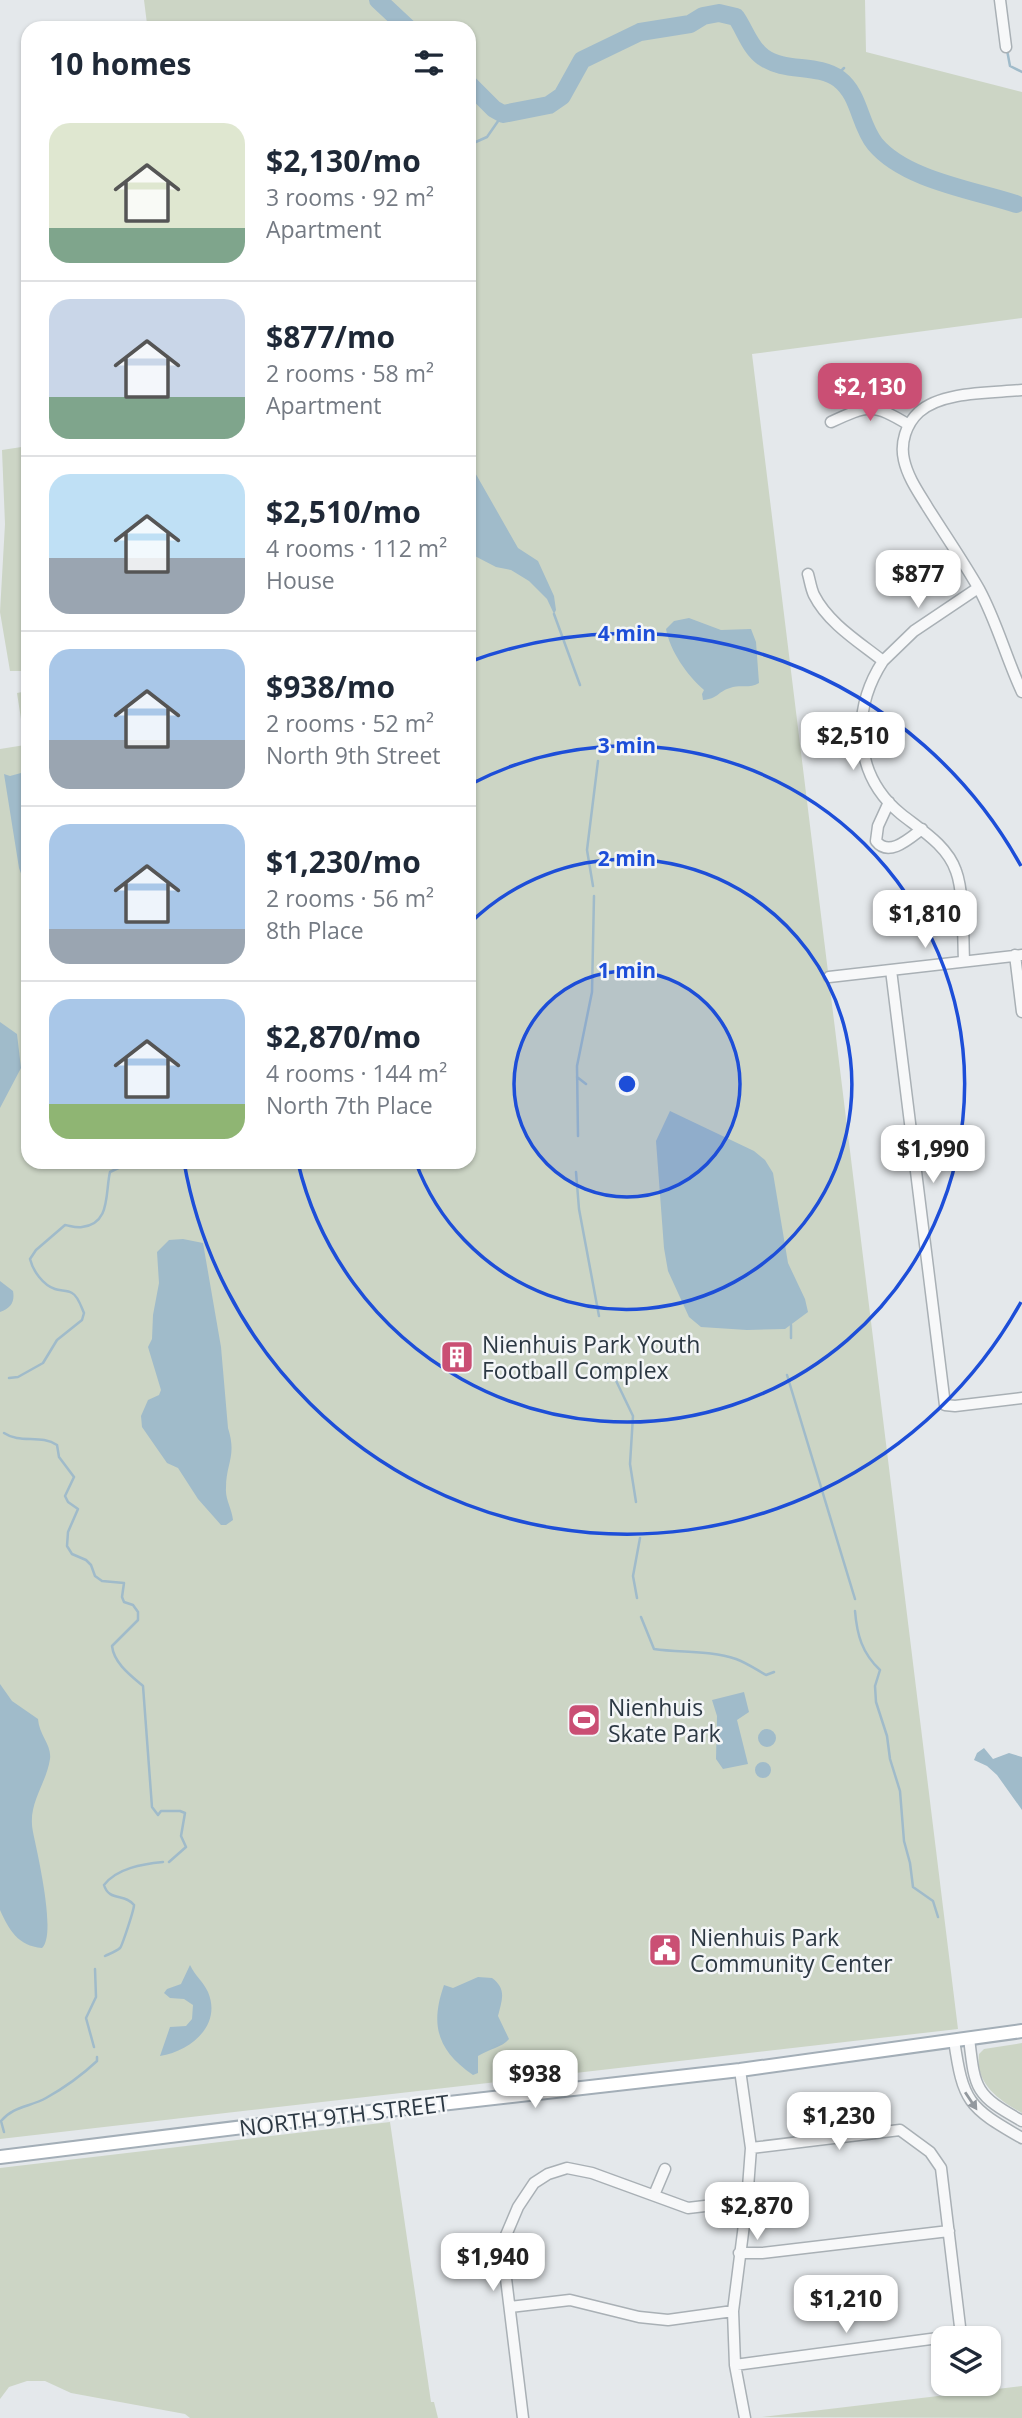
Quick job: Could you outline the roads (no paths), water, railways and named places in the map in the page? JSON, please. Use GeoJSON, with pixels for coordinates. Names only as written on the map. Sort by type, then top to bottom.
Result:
{"type":"FeatureCollection","features":[{"type":"Feature","properties":{"kind":"main road","name":"NORTH 9TH STREET"},"geometry":{"type":"LineString","coordinates":[[0,2157],[286,2121],[740,2070],[1022,2031]]}},
{"type":"Feature","properties":{"kind":"street"},"geometry":{"type":"LineString","coordinates":[[1000,0],[1006,47]]}},
{"type":"Feature","properties":{"kind":"street"},"geometry":{"type":"LineString","coordinates":[[1022,390],[936,401],[919,412],[909,425],[902,443],[911,481],[978,588],[994,619],[1022,692]]}},
{"type":"Feature","properties":{"kind":"street"},"geometry":{"type":"LineString","coordinates":[[831,422],[868,407],[891,414],[909,425]]}},
{"type":"Feature","properties":{"kind":"street"},"geometry":{"type":"LineString","coordinates":[[808,574],[814,595],[829,615],[883,660]]}},
{"type":"Feature","properties":{"kind":"street"},"geometry":{"type":"LineString","coordinates":[[964,961],[956,870],[942,848],[900,813],[879,790],[865,764],[862,705],[871,679],[883,660],[914,631],[978,588]]}},
{"type":"Feature","properties":{"kind":"street"},"geometry":{"type":"LineString","coordinates":[[889,802],[878,826],[876,841],[879,845],[888,848],[895,846],[922,829]]}},
{"type":"Feature","properties":{"kind":"street"},"geometry":{"type":"LineString","coordinates":[[829,978],[1018,955],[1022,1012]]}},
{"type":"Feature","properties":{"kind":"street"},"geometry":{"type":"LineString","coordinates":[[891,970],[945,1405],[1022,1398]]}},
{"type":"Feature","properties":{"kind":"street"},"geometry":{"type":"LineString","coordinates":[[970,2038],[973,2071],[980,2091],[997,2107],[1022,2121]]}},
{"type":"Feature","properties":{"kind":"street"},"geometry":{"type":"LineString","coordinates":[[954,2040],[963,2088],[972,2104],[984,2115],[1022,2138]]}},
{"type":"Feature","properties":{"kind":"street"},"geometry":{"type":"LineString","coordinates":[[740,2070],[751,2148],[733,2311],[735,2365],[745,2418]]}},
{"type":"Feature","properties":{"kind":"street"},"geometry":{"type":"LineString","coordinates":[[735,2365],[961,2335],[941,2168],[930,2152],[900,2130],[751,2148]]}},
{"type":"Feature","properties":{"kind":"street"},"geometry":{"type":"LineString","coordinates":[[523,2418],[504,2262],[504,2241],[518,2207],[534,2183],[548,2174],[567,2168],[592,2173],[688,2208],[747,2202]]}},
{"type":"Feature","properties":{"kind":"street"},"geometry":{"type":"LineString","coordinates":[[654,2195],[665,2169]]}},
{"type":"Feature","properties":{"kind":"street"},"geometry":{"type":"LineString","coordinates":[[740,2253],[762,2253],[948,2231]]}},
{"type":"Feature","properties":{"kind":"street"},"geometry":{"type":"LineString","coordinates":[[510,2307],[570,2301],[639,2317],[668,2320],[733,2311]]}},
{"type":"Feature","properties":{"kind":"water"},"geometry":{"type":"Polygon","coordinates":[[[476,474],[518,548],[538,561],[554,596],[554,614],[547,599],[529,581],[511,570],[496,567],[476,557],[476,474]]]}},
{"type":"Feature","properties":{"kind":"water"},"geometry":{"type":"Polygon","coordinates":[[[689,618],[721,630],[751,629],[756,642],[759,683],[730,688],[703,700],[704,690],[680,662],[666,629],[674,621],[689,618]]]}},
{"type":"Feature","properties":{"kind":"water"},"geometry":{"type":"Polygon","coordinates":[[[21,773],[21,874],[4,774],[10,776],[21,773]]]}},
{"type":"Feature","properties":{"kind":"water"},"geometry":{"type":"Polygon","coordinates":[[[0,1022],[17,1034],[21,1068],[0,1108],[0,1022]]]}},
{"type":"Feature","properties":{"kind":"water"},"geometry":{"type":"Polygon","coordinates":[[[670,1111],[754,1151],[765,1160],[773,1173],[788,1263],[805,1299],[808,1312],[785,1329],[701,1327],[689,1317],[668,1271],[664,1248],[656,1141],[670,1111]]]}},
{"type":"Feature","properties":{"kind":"water"},"geometry":{"type":"Polygon","coordinates":[[[183,1239],[203,1243],[221,1347],[231,1446],[226,1492],[233,1520],[226,1525],[221,1525],[198,1499],[178,1468],[167,1463],[142,1427],[141,1416],[148,1400],[159,1395],[161,1390],[148,1347],[152,1339],[159,1283],[157,1252],[169,1240],[183,1239]]]}},
{"type":"Feature","properties":{"kind":"water"},"geometry":{"type":"Polygon","coordinates":[[[0,1281],[13,1291],[13,1301],[7,1309],[0,1312],[0,1281]]]}},
{"type":"Feature","properties":{"kind":"water"},"geometry":{"type":"Polygon","coordinates":[[[0,1684],[12,1701],[38,1719],[50,1754],[32,1822],[47,1911],[46,1940],[42,1948],[27,1944],[15,1936],[0,1910],[0,1684]]]}},
{"type":"Feature","properties":{"kind":"water"},"geometry":{"type":"Polygon","coordinates":[[[744,1692],[749,1712],[737,1720],[748,1764],[723,1769],[716,1759],[717,1716],[712,1700],[744,1692]]]}},
{"type":"Feature","properties":{"kind":"water"},"geometry":{"type":"Polygon","coordinates":[[[763,1729],[771,1729],[776,1738],[774,1745],[763,1747],[758,1742],[758,1734],[763,1729]]]}},
{"type":"Feature","properties":{"kind":"water"},"geometry":{"type":"Polygon","coordinates":[[[984,1748],[993,1759],[1009,1753],[1022,1757],[1022,1810],[997,1775],[974,1760],[977,1753],[984,1748]]]}},
{"type":"Feature","properties":{"kind":"water"},"geometry":{"type":"Polygon","coordinates":[[[760,1762],[766,1762],[771,1770],[769,1776],[760,1778],[755,1773],[755,1767],[760,1762]]]}},
{"type":"Feature","properties":{"kind":"water"},"geometry":{"type":"Polygon","coordinates":[[[190,1965],[208,1992],[211,2015],[201,2035],[193,2042],[183,2049],[160,2056],[170,2027],[186,2026],[192,2019],[193,2005],[184,1999],[170,1998],[164,1993],[167,1989],[181,1984],[190,1965]]]}},
{"type":"Feature","properties":{"kind":"water"},"geometry":{"type":"Polygon","coordinates":[[[478,1977],[492,1978],[500,1986],[502,1995],[498,2016],[509,2039],[478,2056],[478,2073],[473,2075],[451,2056],[444,2046],[440,2036],[438,2012],[444,1985],[453,1988],[478,1977]]]}},
{"type":"Feature","properties":{"kind":"waterway"},"geometry":{"type":"LineString","coordinates":[[378,0],[400,21]]}},
{"type":"Feature","properties":{"kind":"waterway"},"geometry":{"type":"LineString","coordinates":[[476,91],[503,114],[549,105],[562,96],[582,60],[640,32],[690,24],[703,16],[719,13],[736,17],[755,49],[772,62],[821,71],[839,79],[851,93],[875,144],[904,167],[941,182],[1016,204]]}},
{"type":"Feature","properties":{"kind":"waterway"},"geometry":{"type":"LineString","coordinates":[[1007,50],[1010,66],[1022,72]]}},
{"type":"Feature","properties":{"kind":"waterway"},"geometry":{"type":"LineString","coordinates":[[835,77],[844,68]]}},
{"type":"Feature","properties":{"kind":"waterway"},"geometry":{"type":"LineString","coordinates":[[476,142],[487,137],[503,114]]}},
{"type":"Feature","properties":{"kind":"waterway"},"geometry":{"type":"LineString","coordinates":[[1016,204],[1022,203]]}},
{"type":"Feature","properties":{"kind":"waterway"},"geometry":{"type":"LineString","coordinates":[[554,614],[580,685]]}},
{"type":"Feature","properties":{"kind":"waterway"},"geometry":{"type":"LineString","coordinates":[[593,886],[587,850],[598,761]]}},
{"type":"Feature","properties":{"kind":"waterway"},"geometry":{"type":"LineString","coordinates":[[578,1136],[577,1066],[592,992],[594,896]]}},
{"type":"Feature","properties":{"kind":"waterway"},"geometry":{"type":"LineString","coordinates":[[577,1077],[586,1084]]}},
{"type":"Feature","properties":{"kind":"waterway"},"geometry":{"type":"LineString","coordinates":[[9,1378],[18,1377],[43,1363],[57,1340],[82,1320],[84,1313],[74,1294],[55,1289],[43,1281],[30,1259],[36,1250],[65,1225],[82,1227],[98,1220],[105,1206],[110,1172],[116,1169]]}},
{"type":"Feature","properties":{"kind":"waterway"},"geometry":{"type":"LineString","coordinates":[[576,1172],[579,1209],[599,1316]]}},
{"type":"Feature","properties":{"kind":"waterway"},"geometry":{"type":"LineString","coordinates":[[791,1325],[791,1338]]}},
{"type":"Feature","properties":{"kind":"waterway"},"geometry":{"type":"LineString","coordinates":[[608,1364],[633,1416],[630,1464],[636,1502]]}},
{"type":"Feature","properties":{"kind":"waterway"},"geometry":{"type":"LineString","coordinates":[[787,1375],[855,1599]]}},
{"type":"Feature","properties":{"kind":"waterway"},"geometry":{"type":"LineString","coordinates":[[4,1433],[57,1445],[59,1457],[74,1477],[65,1496],[68,1502],[78,1509],[68,1532],[67,1546],[72,1554],[86,1560],[95,1576],[102,1581],[124,1583],[124,1602],[133,1605],[138,1612],[138,1620],[112,1646],[119,1663],[143,1686],[152,1807],[158,1815],[161,1811],[185,1813],[181,1836],[186,1847],[169,1862]]}},
{"type":"Feature","properties":{"kind":"waterway"},"geometry":{"type":"LineString","coordinates":[[637,1598],[633,1576],[640,1538]]}},
{"type":"Feature","properties":{"kind":"waterway"},"geometry":{"type":"LineString","coordinates":[[855,1611],[862,1643],[880,1670],[875,1686],[876,1702],[900,1791],[904,1841],[913,1887],[933,1901],[938,1917]]}},
{"type":"Feature","properties":{"kind":"waterway"},"geometry":{"type":"LineString","coordinates":[[641,1617],[654,1649],[716,1654],[740,1661],[766,1675],[774,1672]]}},
{"type":"Feature","properties":{"kind":"waterway"},"geometry":{"type":"LineString","coordinates":[[105,1956],[120,1948],[134,1905],[126,1899],[113,1896],[104,1885],[123,1871],[163,1862]]}},
{"type":"Feature","properties":{"kind":"waterway"},"geometry":{"type":"LineString","coordinates":[[94,2047],[86,2018],[96,1997],[95,1969]]}},
{"type":"Feature","properties":{"kind":"waterway"},"geometry":{"type":"LineString","coordinates":[[4,2132],[1,2121],[6,2116],[59,2090],[79,2077],[97,2061],[97,2057]]}},
{"type":"Feature","properties":{"kind":"place","name":"Nienhuis Park Youth Football Complex"},"geometry":{"type":"Point","coordinates":[457,1357]}},
{"type":"Feature","properties":{"kind":"place","name":"Nienhuis Skate Park"},"geometry":{"type":"Point","coordinates":[584,1720]}},
{"type":"Feature","properties":{"kind":"place","name":"Nienhuis Park Community Center"},"geometry":{"type":"Point","coordinates":[665,1950]}}]}
